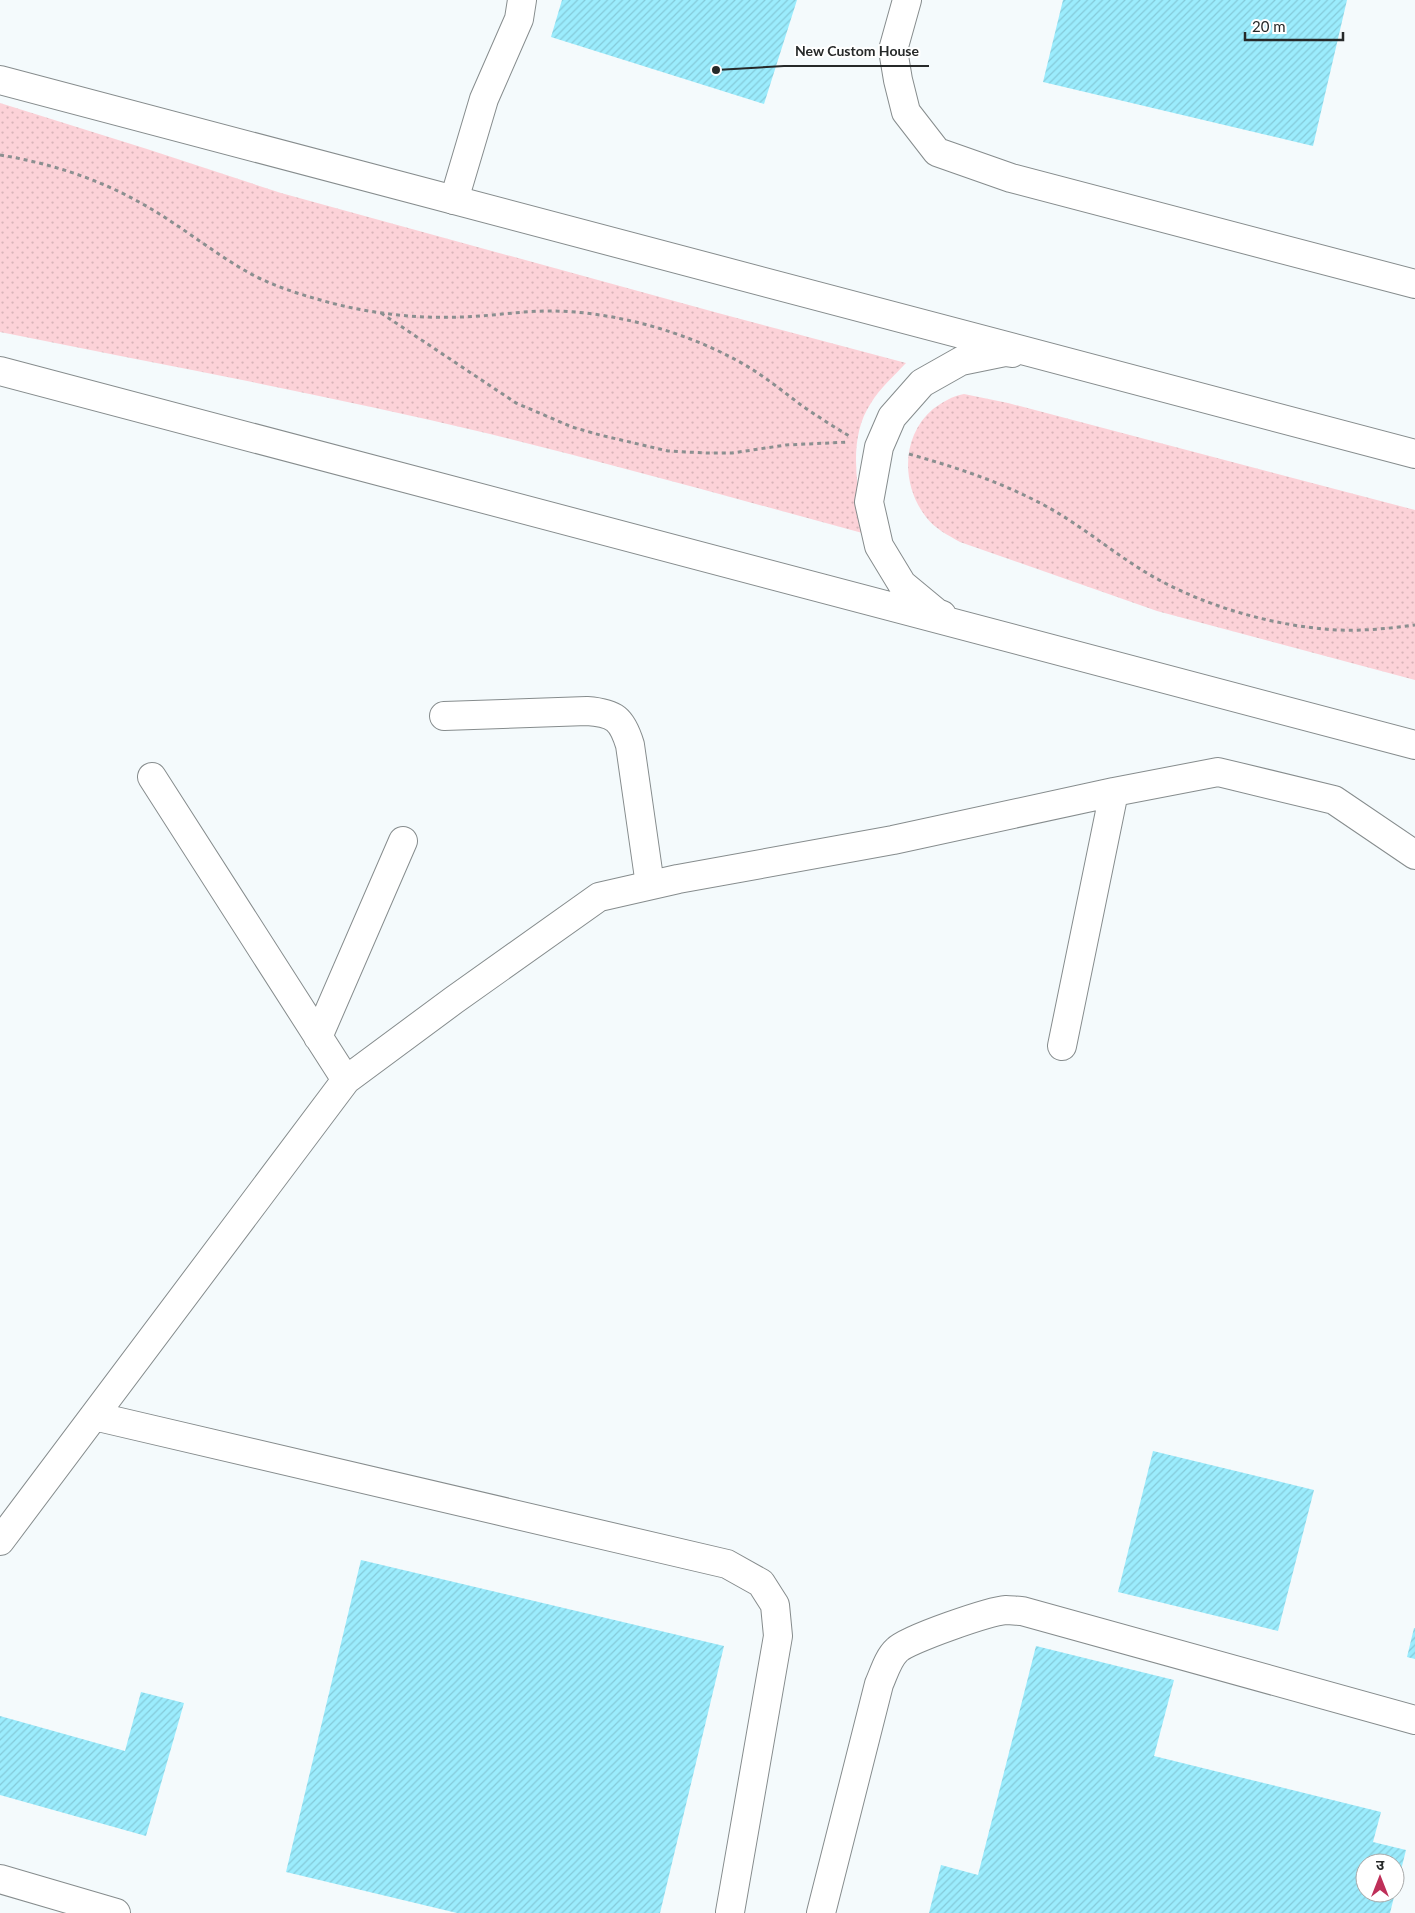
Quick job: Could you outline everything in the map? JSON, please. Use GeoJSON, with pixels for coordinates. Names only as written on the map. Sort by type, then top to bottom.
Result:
{"type":"FeatureCollection","features":[{"type":"Feature","properties":{"kind":"main road"},"geometry":{"type":"LineString","coordinates":[[454,200],[484,99],[518,19],[522,0]]}},
{"type":"Feature","properties":{"kind":"main road"},"geometry":{"type":"LineString","coordinates":[[907,0],[893,50],[898,80],[906,112],[937,152],[1011,178],[1415,284]]}},
{"type":"Feature","properties":{"kind":"main road"},"geometry":{"type":"LineString","coordinates":[[0,80],[1415,454]]}},
{"type":"Feature","properties":{"kind":"main road"},"geometry":{"type":"LineString","coordinates":[[978,630],[937,613],[923,602],[902,584],[879,546],[869,502],[879,447],[892,417],[922,383],[961,361],[1005,352],[1050,358]]}},
{"type":"Feature","properties":{"kind":"main road"},"geometry":{"type":"LineString","coordinates":[[0,371],[1415,745]]}},
{"type":"Feature","properties":{"kind":"main road"},"geometry":{"type":"LineString","coordinates":[[444,716],[588,710],[604,712],[616,718],[625,729],[630,746],[650,885]]}},
{"type":"Feature","properties":{"kind":"main road"},"geometry":{"type":"LineString","coordinates":[[0,1542],[346,1080],[454,1000],[599,897],[650,885],[892,840],[1114,792],[1218,772],[1334,800],[1415,856]]}},
{"type":"Feature","properties":{"kind":"main road"},"geometry":{"type":"LineString","coordinates":[[152,777],[346,1080]]}},
{"type":"Feature","properties":{"kind":"main road"},"geometry":{"type":"LineString","coordinates":[[1062,1046],[1114,792]]}},
{"type":"Feature","properties":{"kind":"main road"},"geometry":{"type":"LineString","coordinates":[[318,1037],[403,841]]}},
{"type":"Feature","properties":{"kind":"main road"},"geometry":{"type":"LineString","coordinates":[[94,1416],[727,1564],[761,1584],[775,1605],[778,1636],[730,1912]]}},
{"type":"Feature","properties":{"kind":"main road"},"geometry":{"type":"LineString","coordinates":[[821,1913],[879,1684],[888,1662],[897,1650],[913,1639],[988,1614],[1005,1610],[1022,1611],[1415,1720]]}},
{"type":"Feature","properties":{"kind":"main road"},"geometry":{"type":"LineString","coordinates":[[0,1880],[116,1913]]}},
{"type":"Feature","properties":{"kind":"path"},"geometry":{"type":"LineString","coordinates":[[0,155],[27,159],[99,182],[139,202],[246,271],[283,288],[318,299],[380,313],[428,318],[551,311],[594,314],[631,321],[675,334],[715,349],[738,361],[857,441],[786,445],[732,453],[706,453],[630,444],[600,436],[557,421],[516,403],[380,313]]}},
{"type":"Feature","properties":{"kind":"path"},"geometry":{"type":"LineString","coordinates":[[909,454],[970,472],[1041,503],[1160,581],[1214,604],[1284,623],[1325,629],[1367,629],[1415,625]]}},
{"type":"Feature","properties":{"kind":"shaded area"},"geometry":{"type":"Polygon","coordinates":[[[0,103],[281,193],[906,363],[883,387],[871,403],[863,418],[859,433],[856,450],[857,484],[866,534],[490,434],[368,406],[0,332],[0,103]]]}},
{"type":"Feature","properties":{"kind":"shaded area"},"geometry":{"type":"Polygon","coordinates":[[[964,394],[1008,403],[1415,510],[1415,680],[1157,611],[960,542],[942,531],[926,517],[912,490],[908,461],[910,447],[922,420],[933,409],[952,398],[964,394]]]}},
{"type":"Feature","properties":{"kind":"building"},"geometry":{"type":"Polygon","coordinates":[[[562,0],[797,0],[764,104],[551,37],[562,0]]]}},
{"type":"Feature","properties":{"kind":"building"},"geometry":{"type":"Polygon","coordinates":[[[1063,0],[1347,0],[1313,146],[1043,82],[1063,0]]]}},
{"type":"Feature","properties":{"kind":"building"},"geometry":{"type":"Polygon","coordinates":[[[1153,1451],[1314,1490],[1278,1631],[1118,1592],[1153,1451]]]}},
{"type":"Feature","properties":{"kind":"building"},"geometry":{"type":"Polygon","coordinates":[[[361,1560],[724,1646],[660,1913],[457,1913],[286,1872],[361,1560]]]}},
{"type":"Feature","properties":{"kind":"building"},"geometry":{"type":"Polygon","coordinates":[[[1415,1628],[1415,1659],[1407,1657],[1415,1628]]]}},
{"type":"Feature","properties":{"kind":"building"},"geometry":{"type":"Polygon","coordinates":[[[1036,1646],[1174,1680],[1154,1756],[1381,1812],[1373,1842],[1406,1850],[1405,1854],[1355,1853],[1355,1903],[1392,1903],[1390,1913],[929,1913],[941,1865],[978,1875],[1036,1646]]]}},
{"type":"Feature","properties":{"kind":"building"},"geometry":{"type":"Polygon","coordinates":[[[141,1692],[184,1703],[146,1836],[0,1795],[0,1716],[125,1751],[141,1692]]]}},
{"type":"Feature","properties":{"kind":"place","name":"New Custom House"},"geometry":{"type":"Point","coordinates":[716,70]}}]}
